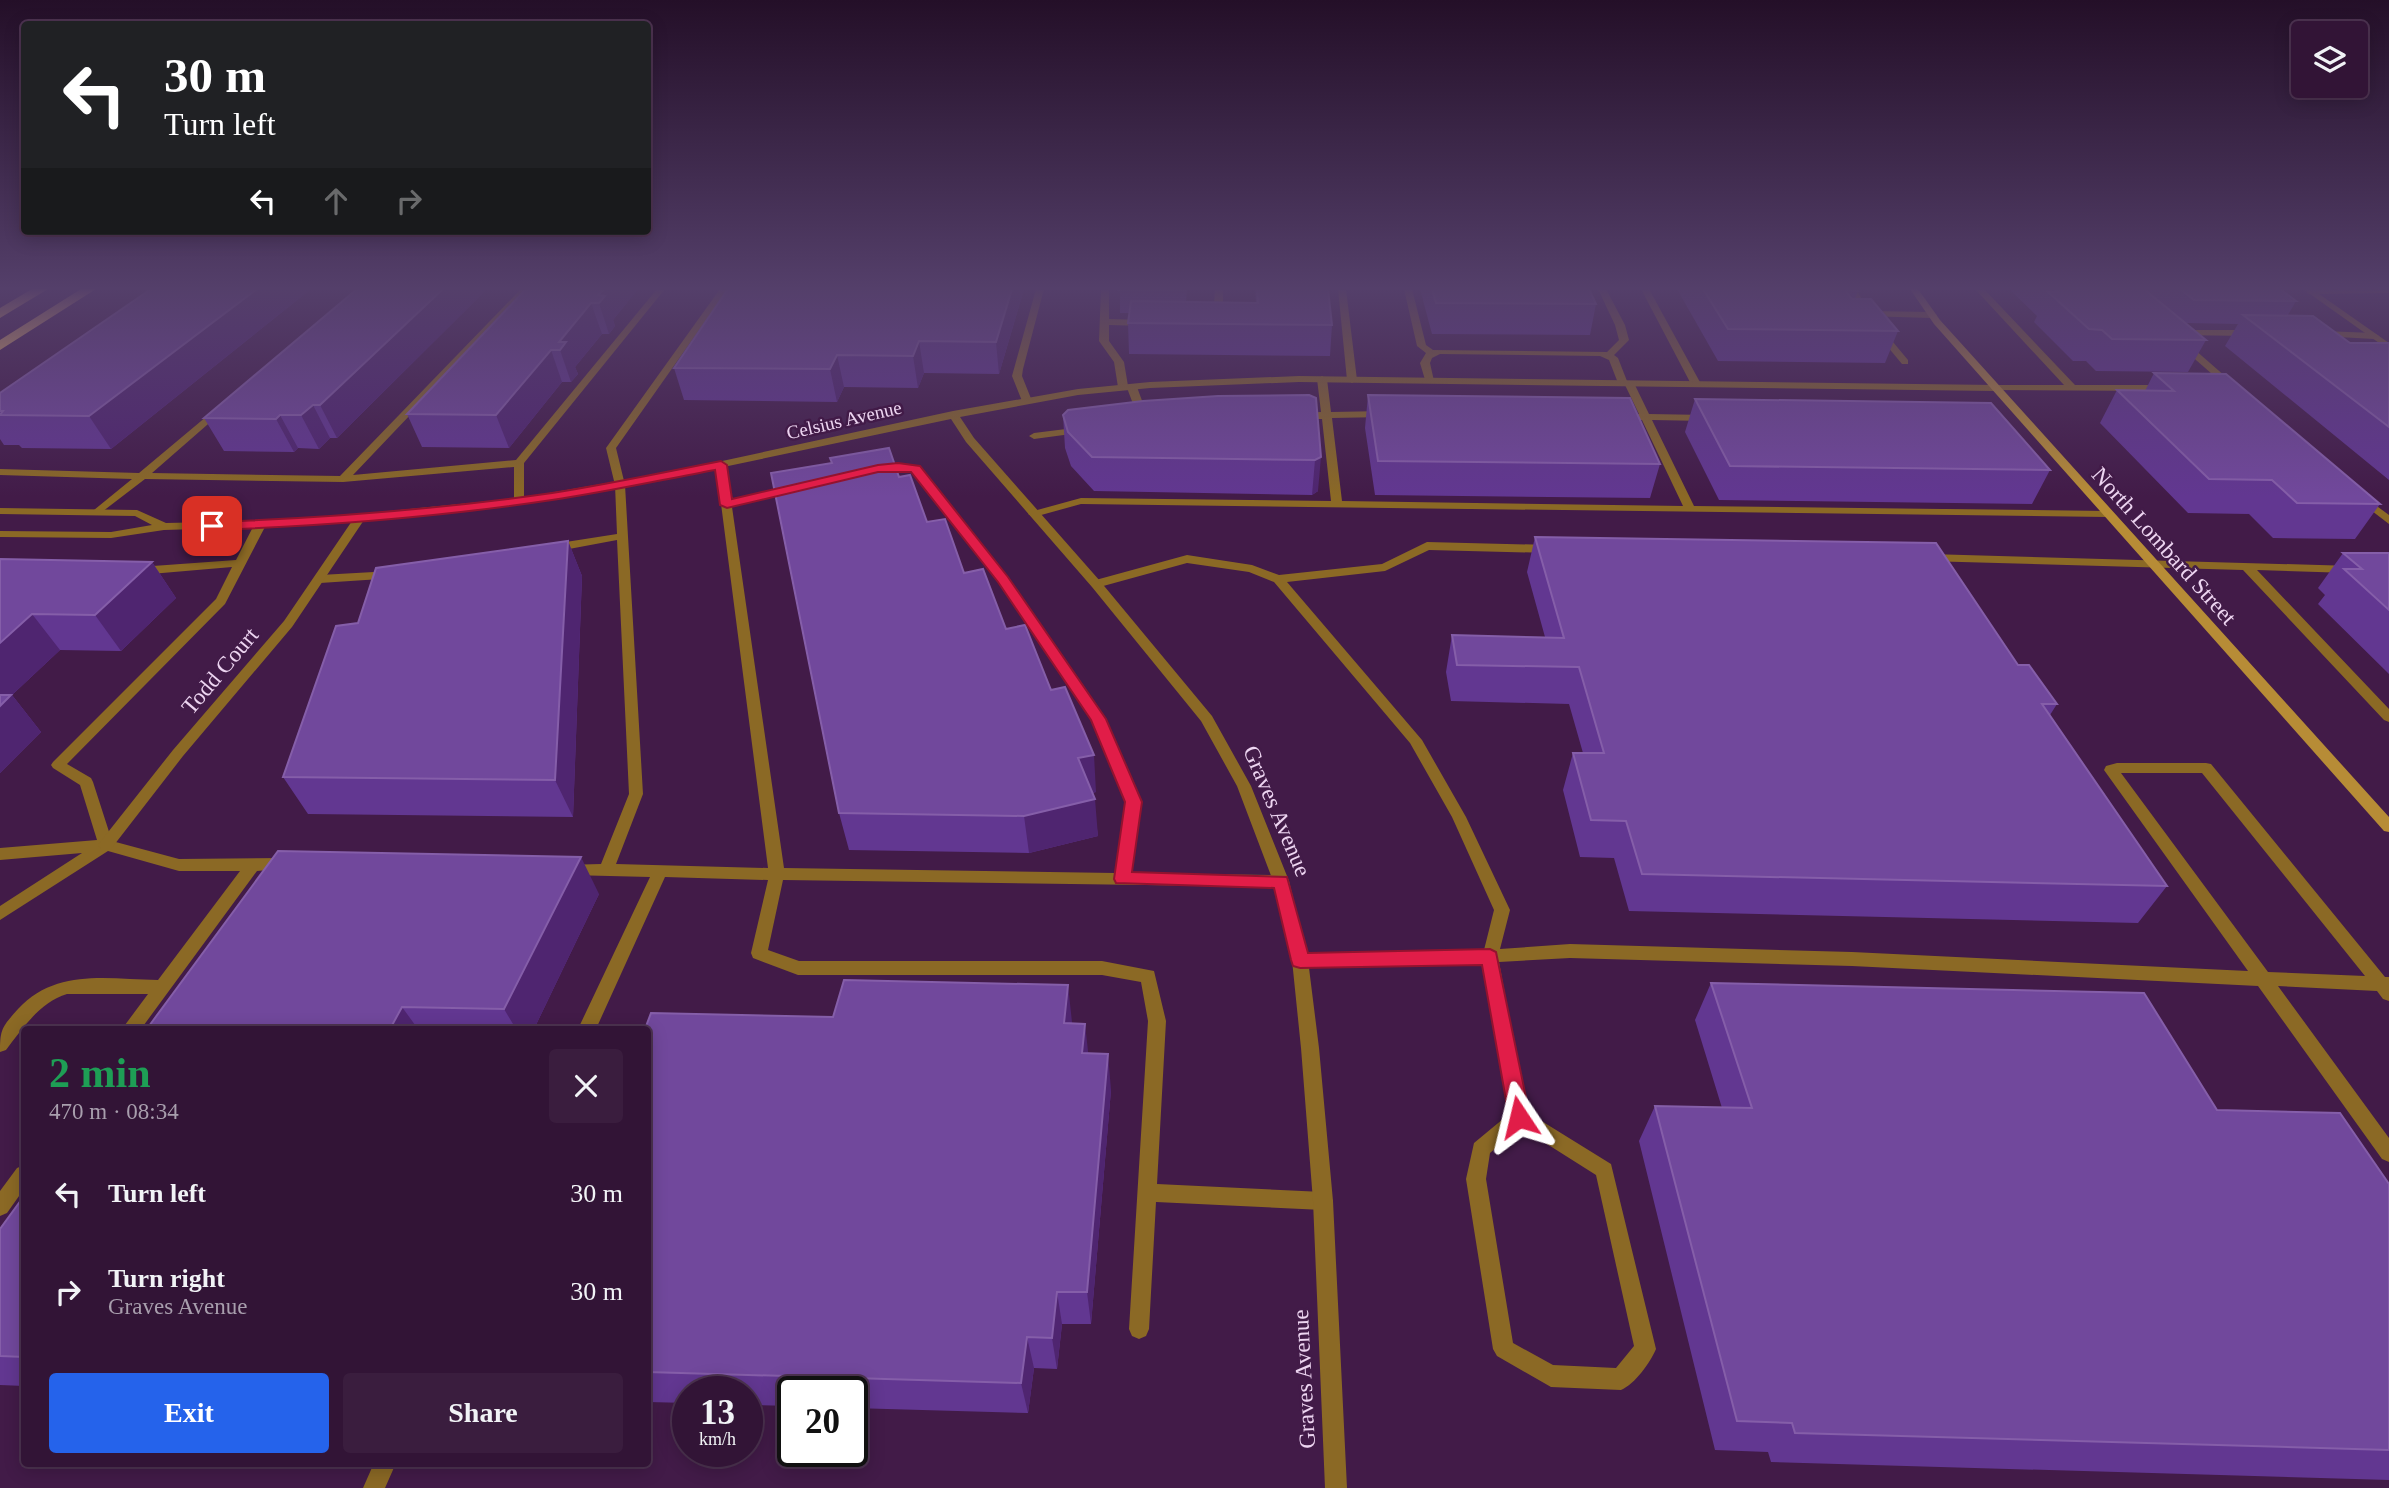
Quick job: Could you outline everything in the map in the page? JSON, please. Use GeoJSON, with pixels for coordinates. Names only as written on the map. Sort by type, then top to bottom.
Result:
{"type":"FeatureCollection","features":[{"type":"Feature","properties":{"kind":"street"},"geometry":{"type":"LineString","coordinates":[[342,479],[459,358]]}},
{"type":"Feature","properties":{"kind":"street"},"geometry":{"type":"LineString","coordinates":[[520,501],[519,463],[604,358]]}},
{"type":"Feature","properties":{"kind":"street"},"geometry":{"type":"LineString","coordinates":[[606,870],[636,794],[620,485],[611,448],[675,358]]}},
{"type":"Feature","properties":{"kind":"street"},"geometry":{"type":"LineString","coordinates":[[1021,358],[1017,376],[1027,401]]}},
{"type":"Feature","properties":{"kind":"street"},"geometry":{"type":"LineString","coordinates":[[1116,358],[1144,422]]}},
{"type":"Feature","properties":{"kind":"street"},"geometry":{"type":"LineString","coordinates":[[1350,358],[1352,380]]}},
{"type":"Feature","properties":{"kind":"street"},"geometry":{"type":"LineString","coordinates":[[1428,358],[1425,363],[1429,381]]}},
{"type":"Feature","properties":{"kind":"street"},"geometry":{"type":"LineString","coordinates":[[1613,358],[1690,509]]}},
{"type":"Feature","properties":{"kind":"street"},"geometry":{"type":"LineString","coordinates":[[1682,358],[1696,384]]}},
{"type":"Feature","properties":{"kind":"street"},"geometry":{"type":"LineString","coordinates":[[1902,358],[1905,362]]}},
{"type":"Feature","properties":{"kind":"street","name":"North Lombard Street"},"geometry":{"type":"LineString","coordinates":[[1970,358],[2389,828]]}},
{"type":"Feature","properties":{"kind":"street"},"geometry":{"type":"LineString","coordinates":[[2044,358],[2071,387]]}},
{"type":"Feature","properties":{"kind":"street"},"geometry":{"type":"LineString","coordinates":[[2199,358],[2243,397]]}},
{"type":"Feature","properties":{"kind":"street"},"geometry":{"type":"LineString","coordinates":[[1322,379],[1337,505]]}},
{"type":"Feature","properties":{"kind":"street","name":"Celsius Avenue"},"geometry":{"type":"LineString","coordinates":[[0,534],[111,535],[163,527],[260,525],[360,518],[520,501],[721,465],[953,414],[1127,387],[1322,379],[2179,388]]}},
{"type":"Feature","properties":{"kind":"street"},"geometry":{"type":"LineString","coordinates":[[2219,388],[2233,388]]}},
{"type":"Feature","properties":{"kind":"street"},"geometry":{"type":"LineString","coordinates":[[98,512],[225,405]]}},
{"type":"Feature","properties":{"kind":"street","name":"Graves Avenue"},"geometry":{"type":"LineString","coordinates":[[953,414],[970,440],[1096,584],[1207,719],[1244,786],[1281,881],[1300,960],[1323,1201],[1336,1488]]}},
{"type":"Feature","properties":{"kind":"street"},"geometry":{"type":"LineString","coordinates":[[1287,417],[1398,414]]}},
{"type":"Feature","properties":{"kind":"street"},"geometry":{"type":"LineString","coordinates":[[1604,416],[1714,419]]}},
{"type":"Feature","properties":{"kind":"street"},"geometry":{"type":"LineString","coordinates":[[1131,424],[1157,421]]}},
{"type":"Feature","properties":{"kind":"street"},"geometry":{"type":"LineString","coordinates":[[1034,436],[1089,429]]}},
{"type":"Feature","properties":{"kind":"street"},"geometry":{"type":"LineString","coordinates":[[0,472],[342,479],[519,463]]}},
{"type":"Feature","properties":{"kind":"street"},"geometry":{"type":"LineString","coordinates":[[721,465],[776,874],[759,953],[798,968],[1102,968],[1148,976],[1157,1021],[1139,1329]]}},
{"type":"Feature","properties":{"kind":"street"},"geometry":{"type":"LineString","coordinates":[[865,472],[898,466],[915,469],[1003,580],[1098,719],[1133,802],[1122,879]]}},
{"type":"Feature","properties":{"kind":"street"},"geometry":{"type":"LineString","coordinates":[[727,505],[802,487]]}},
{"type":"Feature","properties":{"kind":"street"},"geometry":{"type":"LineString","coordinates":[[2358,494],[2389,521]]}},
{"type":"Feature","properties":{"kind":"street"},"geometry":{"type":"LineString","coordinates":[[1034,514],[1082,501],[2107,514]]}},
{"type":"Feature","properties":{"kind":"street","name":"Celsius Avenue"},"geometry":{"type":"LineString","coordinates":[[0,511],[137,513],[163,527]]}},
{"type":"Feature","properties":{"kind":"street","name":"Todd Court"},"geometry":{"type":"LineString","coordinates":[[0,914],[106,845],[178,753],[288,624],[360,518]]}},
{"type":"Feature","properties":{"kind":"street"},"geometry":{"type":"LineString","coordinates":[[106,845],[86,782],[58,765],[221,601],[260,525]]}},
{"type":"Feature","properties":{"kind":"street"},"geometry":{"type":"LineString","coordinates":[[545,550],[623,536]]}},
{"type":"Feature","properties":{"kind":"street"},"geometry":{"type":"LineString","coordinates":[[1096,584],[1187,559],[1252,569],[1279,579],[1385,566],[1427,546],[1566,550]]}},
{"type":"Feature","properties":{"kind":"street"},"geometry":{"type":"LineString","coordinates":[[1912,558],[2363,569]]}},
{"type":"Feature","properties":{"kind":"street"},"geometry":{"type":"LineString","coordinates":[[124,570],[239,563]]}},
{"type":"Feature","properties":{"kind":"street"},"geometry":{"type":"LineString","coordinates":[[2247,566],[2389,717]]}},
{"type":"Feature","properties":{"kind":"street"},"geometry":{"type":"LineString","coordinates":[[320,579],[402,574]]}},
{"type":"Feature","properties":{"kind":"street"},"geometry":{"type":"LineString","coordinates":[[1279,579],[1415,740],[1453,806],[1502,910],[1490,957],[1519,1117],[1604,1170],[1645,1349],[1621,1379],[1552,1376],[1504,1349],[1476,1179],[1481,1149],[1519,1117]]}},
{"type":"Feature","properties":{"kind":"street"},"geometry":{"type":"LineString","coordinates":[[2386,987],[2206,768],[2110,770],[2389,1153]]}},
{"type":"Feature","properties":{"kind":"street"},"geometry":{"type":"LineString","coordinates":[[0,854],[106,845],[179,865],[303,864]]}},
{"type":"Feature","properties":{"kind":"street"},"geometry":{"type":"LineString","coordinates":[[133,1026],[253,864]]}},
{"type":"Feature","properties":{"kind":"street"},"geometry":{"type":"LineString","coordinates":[[551,869],[1281,881]]}},
{"type":"Feature","properties":{"kind":"street"},"geometry":{"type":"LineString","coordinates":[[588,1026],[660,871]]}},
{"type":"Feature","properties":{"kind":"street"},"geometry":{"type":"LineString","coordinates":[[1300,960],[1490,957],[1570,951],[1852,959],[2386,987]]}},
{"type":"Feature","properties":{"kind":"street"},"geometry":{"type":"LineString","coordinates":[[0,1045],[19,1018],[40,999],[61,987],[163,987]]}},
{"type":"Feature","properties":{"kind":"street"},"geometry":{"type":"LineString","coordinates":[[0,1207],[21,1178]]}},
{"type":"Feature","properties":{"kind":"street"},"geometry":{"type":"LineString","coordinates":[[1146,1193],[1323,1201]]}},
{"type":"Feature","properties":{"kind":"street"},"geometry":{"type":"LineString","coordinates":[[373,1488],[383,1467]]}},
{"type":"Feature","properties":{"kind":"building"},"geometry":{"type":"Polygon","coordinates":[[[50,358],[165,358],[89,416],[0,415],[3,411],[0,411],[0,393],[50,358]]]}},
{"type":"Feature","properties":{"kind":"building"},"geometry":{"type":"Polygon","coordinates":[[[275,358],[369,358],[320,405],[313,405],[301,415],[280,415],[276,419],[204,418],[275,358]]]}},
{"type":"Feature","properties":{"kind":"building"},"geometry":{"type":"Polygon","coordinates":[[[460,358],[544,358],[496,415],[407,414],[460,358]]]}},
{"type":"Feature","properties":{"kind":"building"},"geometry":{"type":"Polygon","coordinates":[[[681,358],[835,358],[830,369],[674,368],[681,358]]]}},
{"type":"Feature","properties":{"kind":"building"},"geometry":{"type":"Polygon","coordinates":[[[2300,358],[2389,358],[2389,427],[2300,358]]]}},
{"type":"Feature","properties":{"kind":"building"},"geometry":{"type":"Polygon","coordinates":[[[2154,373],[2226,374],[2380,504],[2297,503],[2272,480],[2209,479],[2117,390],[2174,391],[2154,373]]]}},
{"type":"Feature","properties":{"kind":"building"},"geometry":{"type":"Polygon","coordinates":[[[1309,395],[1316,398],[1321,457],[1315,460],[1092,457],[1068,432],[1063,415],[1068,410],[1143,401],[1218,396],[1309,395]]]}},
{"type":"Feature","properties":{"kind":"building"},"geometry":{"type":"Polygon","coordinates":[[[1368,395],[1630,398],[1660,464],[1378,461],[1368,395]]]}},
{"type":"Feature","properties":{"kind":"building"},"geometry":{"type":"Polygon","coordinates":[[[1695,399],[1991,403],[2050,470],[1730,466],[1695,399]]]}},
{"type":"Feature","properties":{"kind":"building"},"geometry":{"type":"Polygon","coordinates":[[[889,448],[899,477],[910,475],[927,522],[945,519],[964,573],[983,569],[1006,629],[1025,625],[1051,690],[1065,687],[1094,755],[1078,758],[1095,799],[1024,816],[839,813],[771,473],[832,463],[830,458],[889,448]]]}},
{"type":"Feature","properties":{"kind":"building"},"geometry":{"type":"Polygon","coordinates":[[[1535,537],[1936,543],[2018,665],[2029,665],[2057,704],[2042,704],[2167,886],[1642,874],[1626,821],[1591,820],[1573,753],[1604,753],[1579,667],[1457,665],[1452,635],[1564,638],[1535,537]]]}},
{"type":"Feature","properties":{"kind":"building"},"geometry":{"type":"Polygon","coordinates":[[[568,541],[555,780],[283,777],[336,626],[358,623],[376,568],[568,541]]]}},
{"type":"Feature","properties":{"kind":"building"},"geometry":{"type":"Polygon","coordinates":[[[2343,553],[2389,553],[2389,610],[2344,569],[2362,569],[2343,553]]]}},
{"type":"Feature","properties":{"kind":"building"},"geometry":{"type":"Polygon","coordinates":[[[0,559],[152,562],[95,615],[32,614],[0,643],[0,559]]]}},
{"type":"Feature","properties":{"kind":"building"},"geometry":{"type":"Polygon","coordinates":[[[0,695],[11,695],[0,706],[0,695]]]}},
{"type":"Feature","properties":{"kind":"building"},"geometry":{"type":"Polygon","coordinates":[[[278,851],[581,857],[504,1009],[402,1007],[392,1026],[149,1026],[278,851]]]}},
{"type":"Feature","properties":{"kind":"building"},"geometry":{"type":"Polygon","coordinates":[[[844,980],[1068,985],[1064,1023],[1085,1024],[1082,1053],[1108,1054],[1087,1292],[1057,1292],[1052,1338],[1027,1337],[1021,1383],[868,1378],[868,1376],[651,1372],[651,1026],[646,1026],[651,1013],[833,1017],[844,980]]]}},
{"type":"Feature","properties":{"kind":"building"},"geometry":{"type":"Polygon","coordinates":[[[1711,983],[2144,993],[2217,1110],[2340,1113],[2389,1184],[2389,1450],[1795,1433],[1792,1423],[1737,1421],[1655,1106],[1752,1108],[1711,983]]]}},
{"type":"Feature","properties":{"kind":"building"},"geometry":{"type":"Polygon","coordinates":[[[21,1200],[21,1357],[0,1356],[0,1229],[21,1200]]]}},
{"type":"Feature","properties":{"kind":"route"},"geometry":{"type":"LineString","coordinates":[[212,526],[299,523],[458,509],[555,496],[721,465],[727,505],[878,469],[898,466],[915,469],[1003,580],[1098,719],[1133,802],[1122,879],[1281,881],[1300,960],[1490,957],[1519,1117]]}}]}
